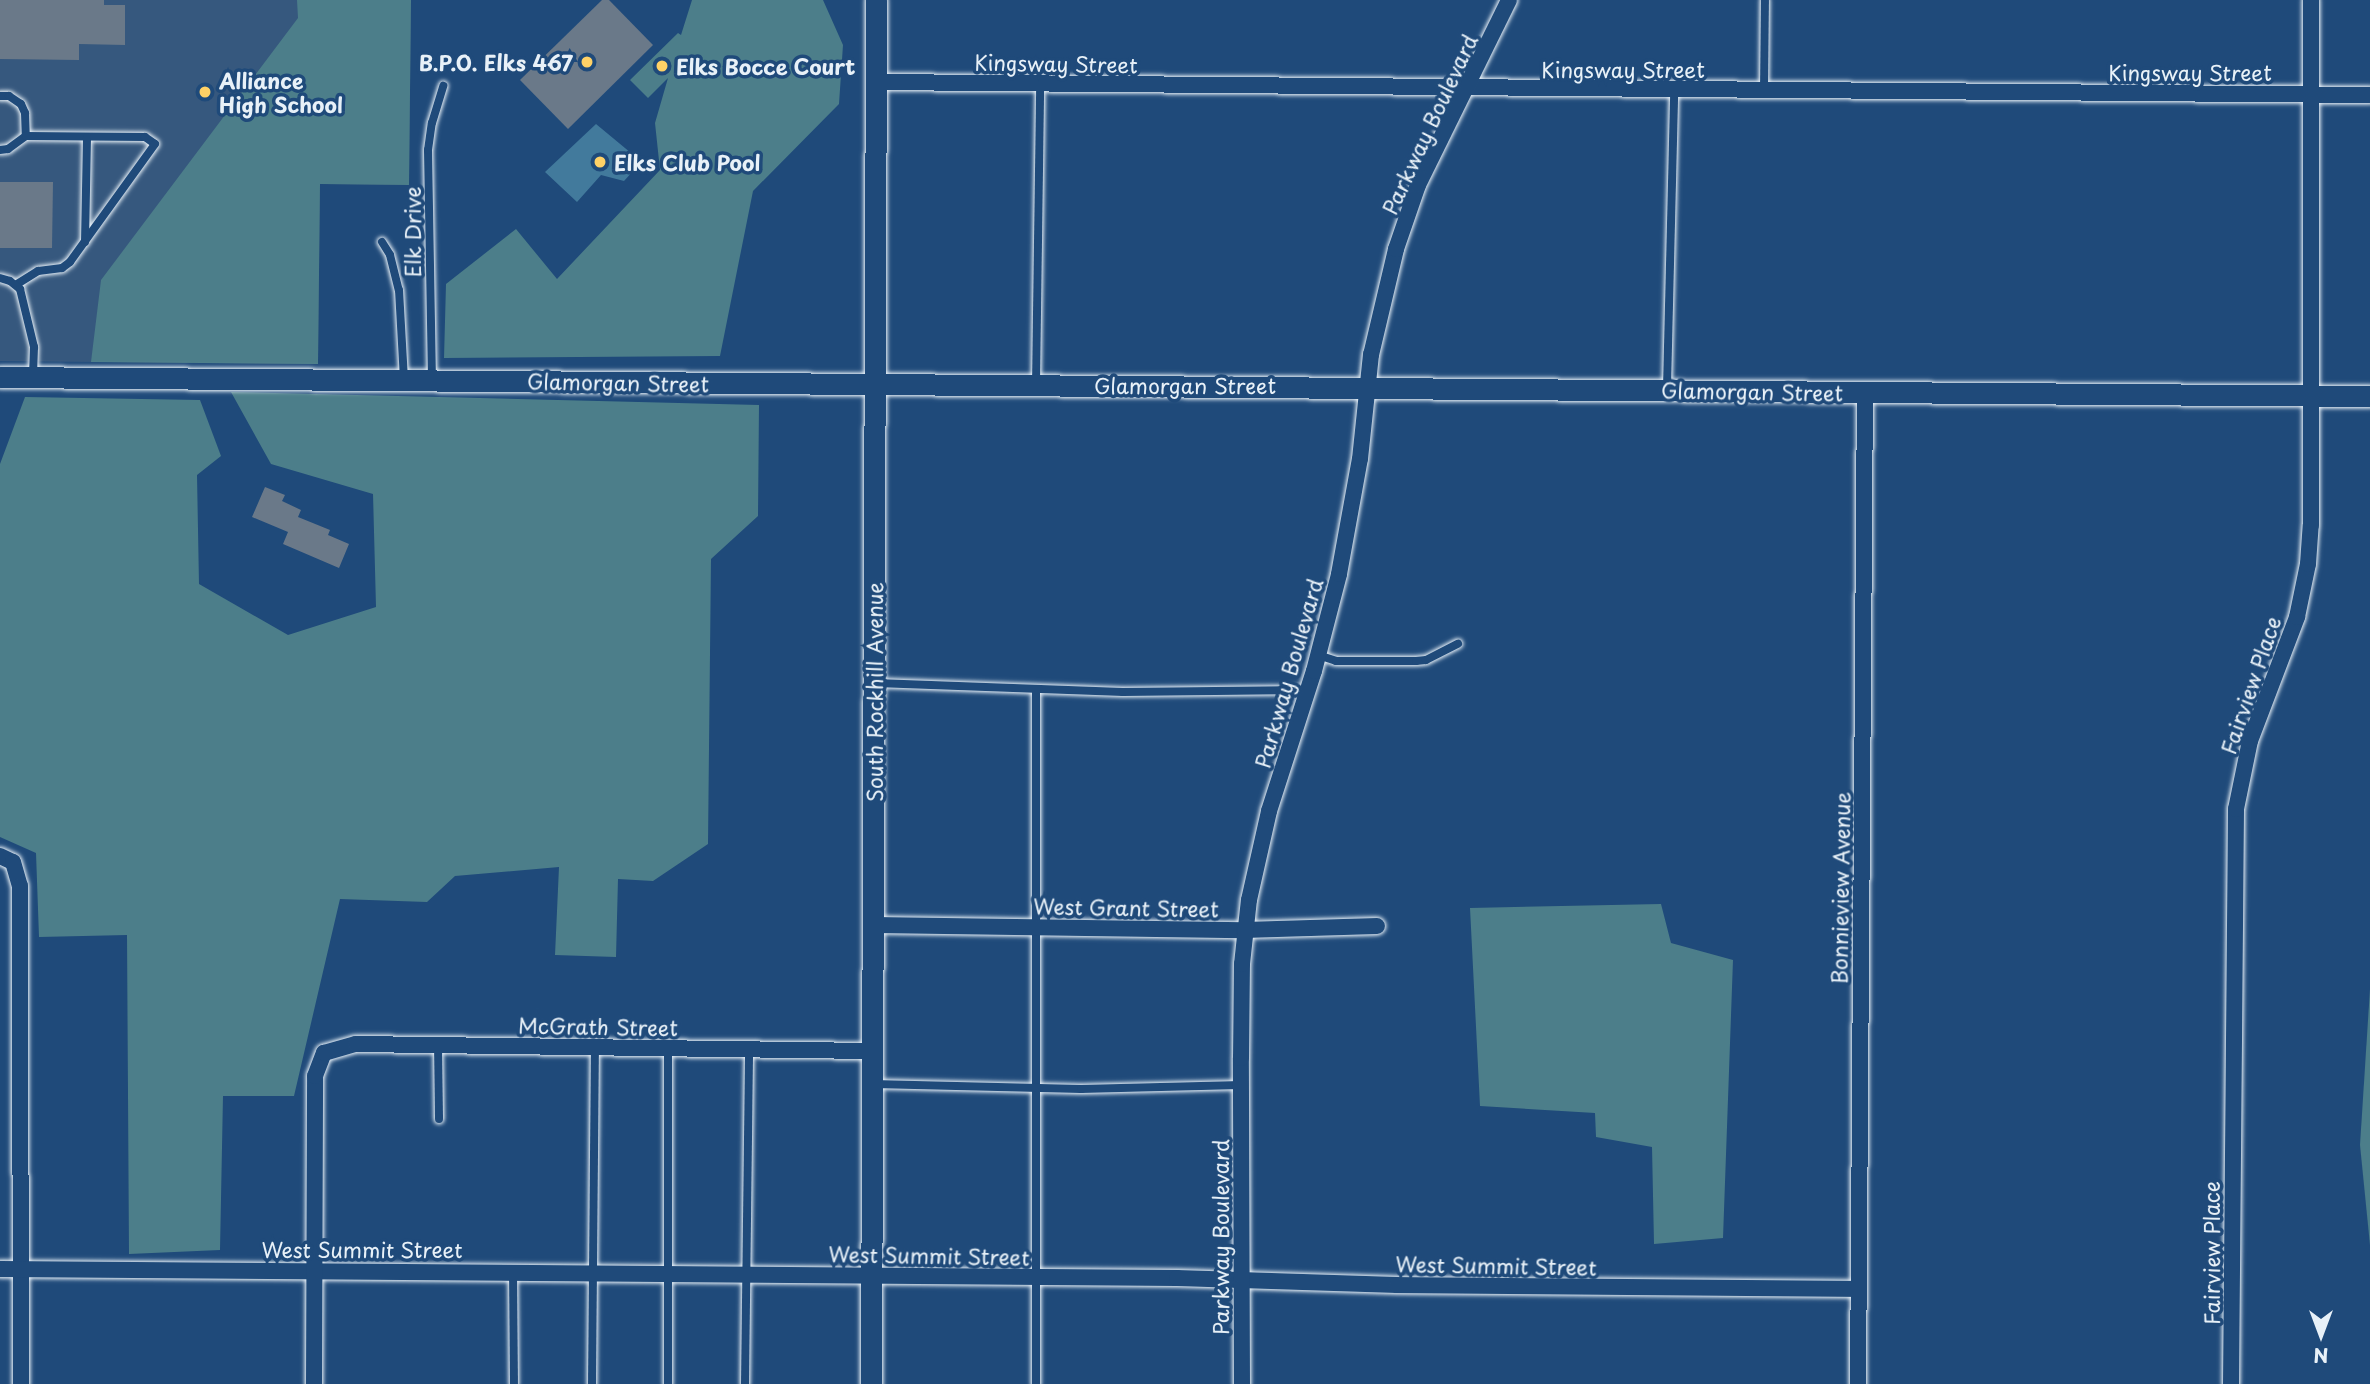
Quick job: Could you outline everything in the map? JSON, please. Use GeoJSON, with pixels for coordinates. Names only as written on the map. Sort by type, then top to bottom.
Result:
{"type":"FeatureCollection","features":[{"type":"Feature","properties":{"kind":"street","name":"South Rockhill Avenue"},"geometry":{"type":"LineString","coordinates":[[871,1384],[876,0]]}},
{"type":"Feature","properties":{"kind":"street","name":"Parkway Boulevard"},"geometry":{"type":"LineString","coordinates":[[1242,1384],[1241,1085],[1244,930],[1269,811],[1318,655],[1339,574],[1360,459],[1367,386],[1396,249],[1418,186],[1509,0]]}},
{"type":"Feature","properties":{"kind":"street","name":"Fairview Place"},"geometry":{"type":"LineString","coordinates":[[2231,1384],[2236,809],[2250,741],[2285,653],[2305,577],[2311,525],[2311,0]]}},
{"type":"Feature","properties":{"kind":"street","name":"Kingsway Street"},"geometry":{"type":"LineString","coordinates":[[876,82],[2370,95]]}},
{"type":"Feature","properties":{"kind":"street","name":"Glamorgan Street"},"geometry":{"type":"LineString","coordinates":[[0,377],[2370,396]]}},
{"type":"Feature","properties":{"kind":"street","name":"Bonnieview Avenue"},"geometry":{"type":"LineString","coordinates":[[1858,1384],[1865,393]]}},
{"type":"Feature","properties":{"kind":"street"},"geometry":{"type":"LineString","coordinates":[[7,859],[20,886],[21,1384]]}},
{"type":"Feature","properties":{"kind":"street","name":"West Grant Street"},"geometry":{"type":"LineString","coordinates":[[874,925],[1244,930],[1377,926]]}},
{"type":"Feature","properties":{"kind":"street","name":"McGrath Street"},"geometry":{"type":"LineString","coordinates":[[315,1269],[315,1076],[324,1053],[356,1044],[873,1051]]}},
{"type":"Feature","properties":{"kind":"street","name":"West Summit Street"},"geometry":{"type":"LineString","coordinates":[[0,1269],[513,1271],[1857,1289]]}},
{"type":"Feature","properties":{"kind":"street"},"geometry":{"type":"LineString","coordinates":[[314,1384],[315,1269]]}},
{"type":"Feature","properties":{"kind":"lane"},"geometry":{"type":"LineString","coordinates":[[1765,0],[1765,91]]}},
{"type":"Feature","properties":{"kind":"lane"},"geometry":{"type":"LineString","coordinates":[[1037,385],[1040,84]]}},
{"type":"Feature","properties":{"kind":"lane","name":"Elk Drive"},"geometry":{"type":"LineString","coordinates":[[432,380],[428,150],[432,123],[443,86]]}},
{"type":"Feature","properties":{"kind":"lane"},"geometry":{"type":"LineString","coordinates":[[1667,390],[1674,90]]}},
{"type":"Feature","properties":{"kind":"lane"},"geometry":{"type":"LineString","coordinates":[[0,96],[9,96],[21,104],[25,113],[26,136]]}},
{"type":"Feature","properties":{"kind":"lane"},"geometry":{"type":"LineString","coordinates":[[0,150],[8,149],[26,136],[145,137],[155,144],[85,242],[62,268],[38,271],[17,284]]}},
{"type":"Feature","properties":{"kind":"lane"},"geometry":{"type":"LineString","coordinates":[[85,242],[87,137]]}},
{"type":"Feature","properties":{"kind":"lane"},"geometry":{"type":"LineString","coordinates":[[382,242],[390,255],[399,290],[404,380]]}},
{"type":"Feature","properties":{"kind":"lane"},"geometry":{"type":"LineString","coordinates":[[0,278],[17,284]]}},
{"type":"Feature","properties":{"kind":"lane"},"geometry":{"type":"LineString","coordinates":[[17,284],[29,316],[34,347],[33,377]]}},
{"type":"Feature","properties":{"kind":"lane"},"geometry":{"type":"LineString","coordinates":[[1318,655],[1336,662],[1416,661],[1426,660],[1458,643]]}},
{"type":"Feature","properties":{"kind":"lane"},"geometry":{"type":"LineString","coordinates":[[874,683],[1123,692],[1307,690]]}},
{"type":"Feature","properties":{"kind":"lane"},"geometry":{"type":"LineString","coordinates":[[1035,688],[1037,1384]]}},
{"type":"Feature","properties":{"kind":"lane"},"geometry":{"type":"LineString","coordinates":[[438,1045],[439,1119]]}},
{"type":"Feature","properties":{"kind":"lane"},"geometry":{"type":"LineString","coordinates":[[592,1384],[595,1047]]}},
{"type":"Feature","properties":{"kind":"lane"},"geometry":{"type":"LineString","coordinates":[[668,1048],[668,1384]]}},
{"type":"Feature","properties":{"kind":"lane"},"geometry":{"type":"LineString","coordinates":[[745,1384],[749,1049]]}},
{"type":"Feature","properties":{"kind":"lane"},"geometry":{"type":"LineString","coordinates":[[872,1084],[1035,1087],[1241,1085]]}},
{"type":"Feature","properties":{"kind":"lane"},"geometry":{"type":"LineString","coordinates":[[513,1271],[514,1384]]}},
{"type":"Feature","properties":{"kind":"shaded area","name":"Alliance High School"},"geometry":{"type":"Polygon","coordinates":[[[0,0],[411,0],[409,185],[320,184],[318,364],[0,361],[0,0]]]}},
{"type":"Feature","properties":{"kind":"shaded area","name":"Elks Club Pool"},"geometry":{"type":"Polygon","coordinates":[[[596,124],[631,153],[645,158],[624,181],[601,175],[577,202],[545,172],[596,124]]]}},
{"type":"Feature","properties":{"kind":"green space"},"geometry":{"type":"Polygon","coordinates":[[[297,0],[411,0],[409,185],[320,184],[318,364],[91,362],[101,280],[298,18],[297,0]]]}},
{"type":"Feature","properties":{"kind":"green space"},"geometry":{"type":"Polygon","coordinates":[[[692,0],[823,0],[843,45],[839,104],[753,191],[720,356],[444,358],[446,284],[516,229],[557,279],[660,170],[655,123],[668,78],[648,98],[630,80],[678,33],[681,35],[692,0]]]}},
{"type":"Feature","properties":{"kind":"green space"},"geometry":{"type":"Polygon","coordinates":[[[231,392],[759,405],[758,516],[711,559],[708,844],[653,881],[618,879],[616,957],[555,955],[559,867],[455,876],[427,902],[340,899],[294,1096],[223,1096],[220,1250],[129,1254],[127,935],[39,937],[36,853],[0,837],[0,464],[25,397],[200,400],[221,456],[197,475],[199,584],[288,635],[376,607],[373,494],[271,464],[231,392]]]}},
{"type":"Feature","properties":{"kind":"green space"},"geometry":{"type":"Polygon","coordinates":[[[1661,904],[1671,943],[1733,960],[1723,1238],[1654,1244],[1652,1147],[1596,1137],[1595,1113],[1480,1106],[1470,908],[1661,904]]]}},
{"type":"Feature","properties":{"kind":"green space"},"geometry":{"type":"Polygon","coordinates":[[[2370,989],[2370,1245],[2360,1145],[2370,989]]]}},
{"type":"Feature","properties":{"kind":"building"},"geometry":{"type":"Polygon","coordinates":[[[0,0],[104,0],[104,5],[125,5],[125,45],[79,44],[79,60],[0,59],[0,0]]]}},
{"type":"Feature","properties":{"kind":"building","name":"B.P.O. Elks 467"},"geometry":{"type":"Polygon","coordinates":[[[602,0],[609,0],[653,45],[568,129],[520,80],[602,0]]]}},
{"type":"Feature","properties":{"kind":"building"},"geometry":{"type":"Polygon","coordinates":[[[0,182],[53,182],[52,248],[0,248],[0,182]]]}},
{"type":"Feature","properties":{"kind":"building"},"geometry":{"type":"Polygon","coordinates":[[[265,487],[285,495],[282,501],[301,510],[298,517],[330,530],[328,535],[349,544],[339,568],[283,544],[288,532],[252,517],[265,487]]]}},
{"type":"Feature","properties":{"kind":"place","name":"B.P.O. Elks 467"},"geometry":{"type":"Point","coordinates":[587,62]}},
{"type":"Feature","properties":{"kind":"place","name":"Elks Bocce Court"},"geometry":{"type":"Point","coordinates":[662,66]}},
{"type":"Feature","properties":{"kind":"place","name":"Alliance High School"},"geometry":{"type":"Point","coordinates":[205,92]}},
{"type":"Feature","properties":{"kind":"place","name":"Elks Club Pool"},"geometry":{"type":"Point","coordinates":[600,162]}}]}
